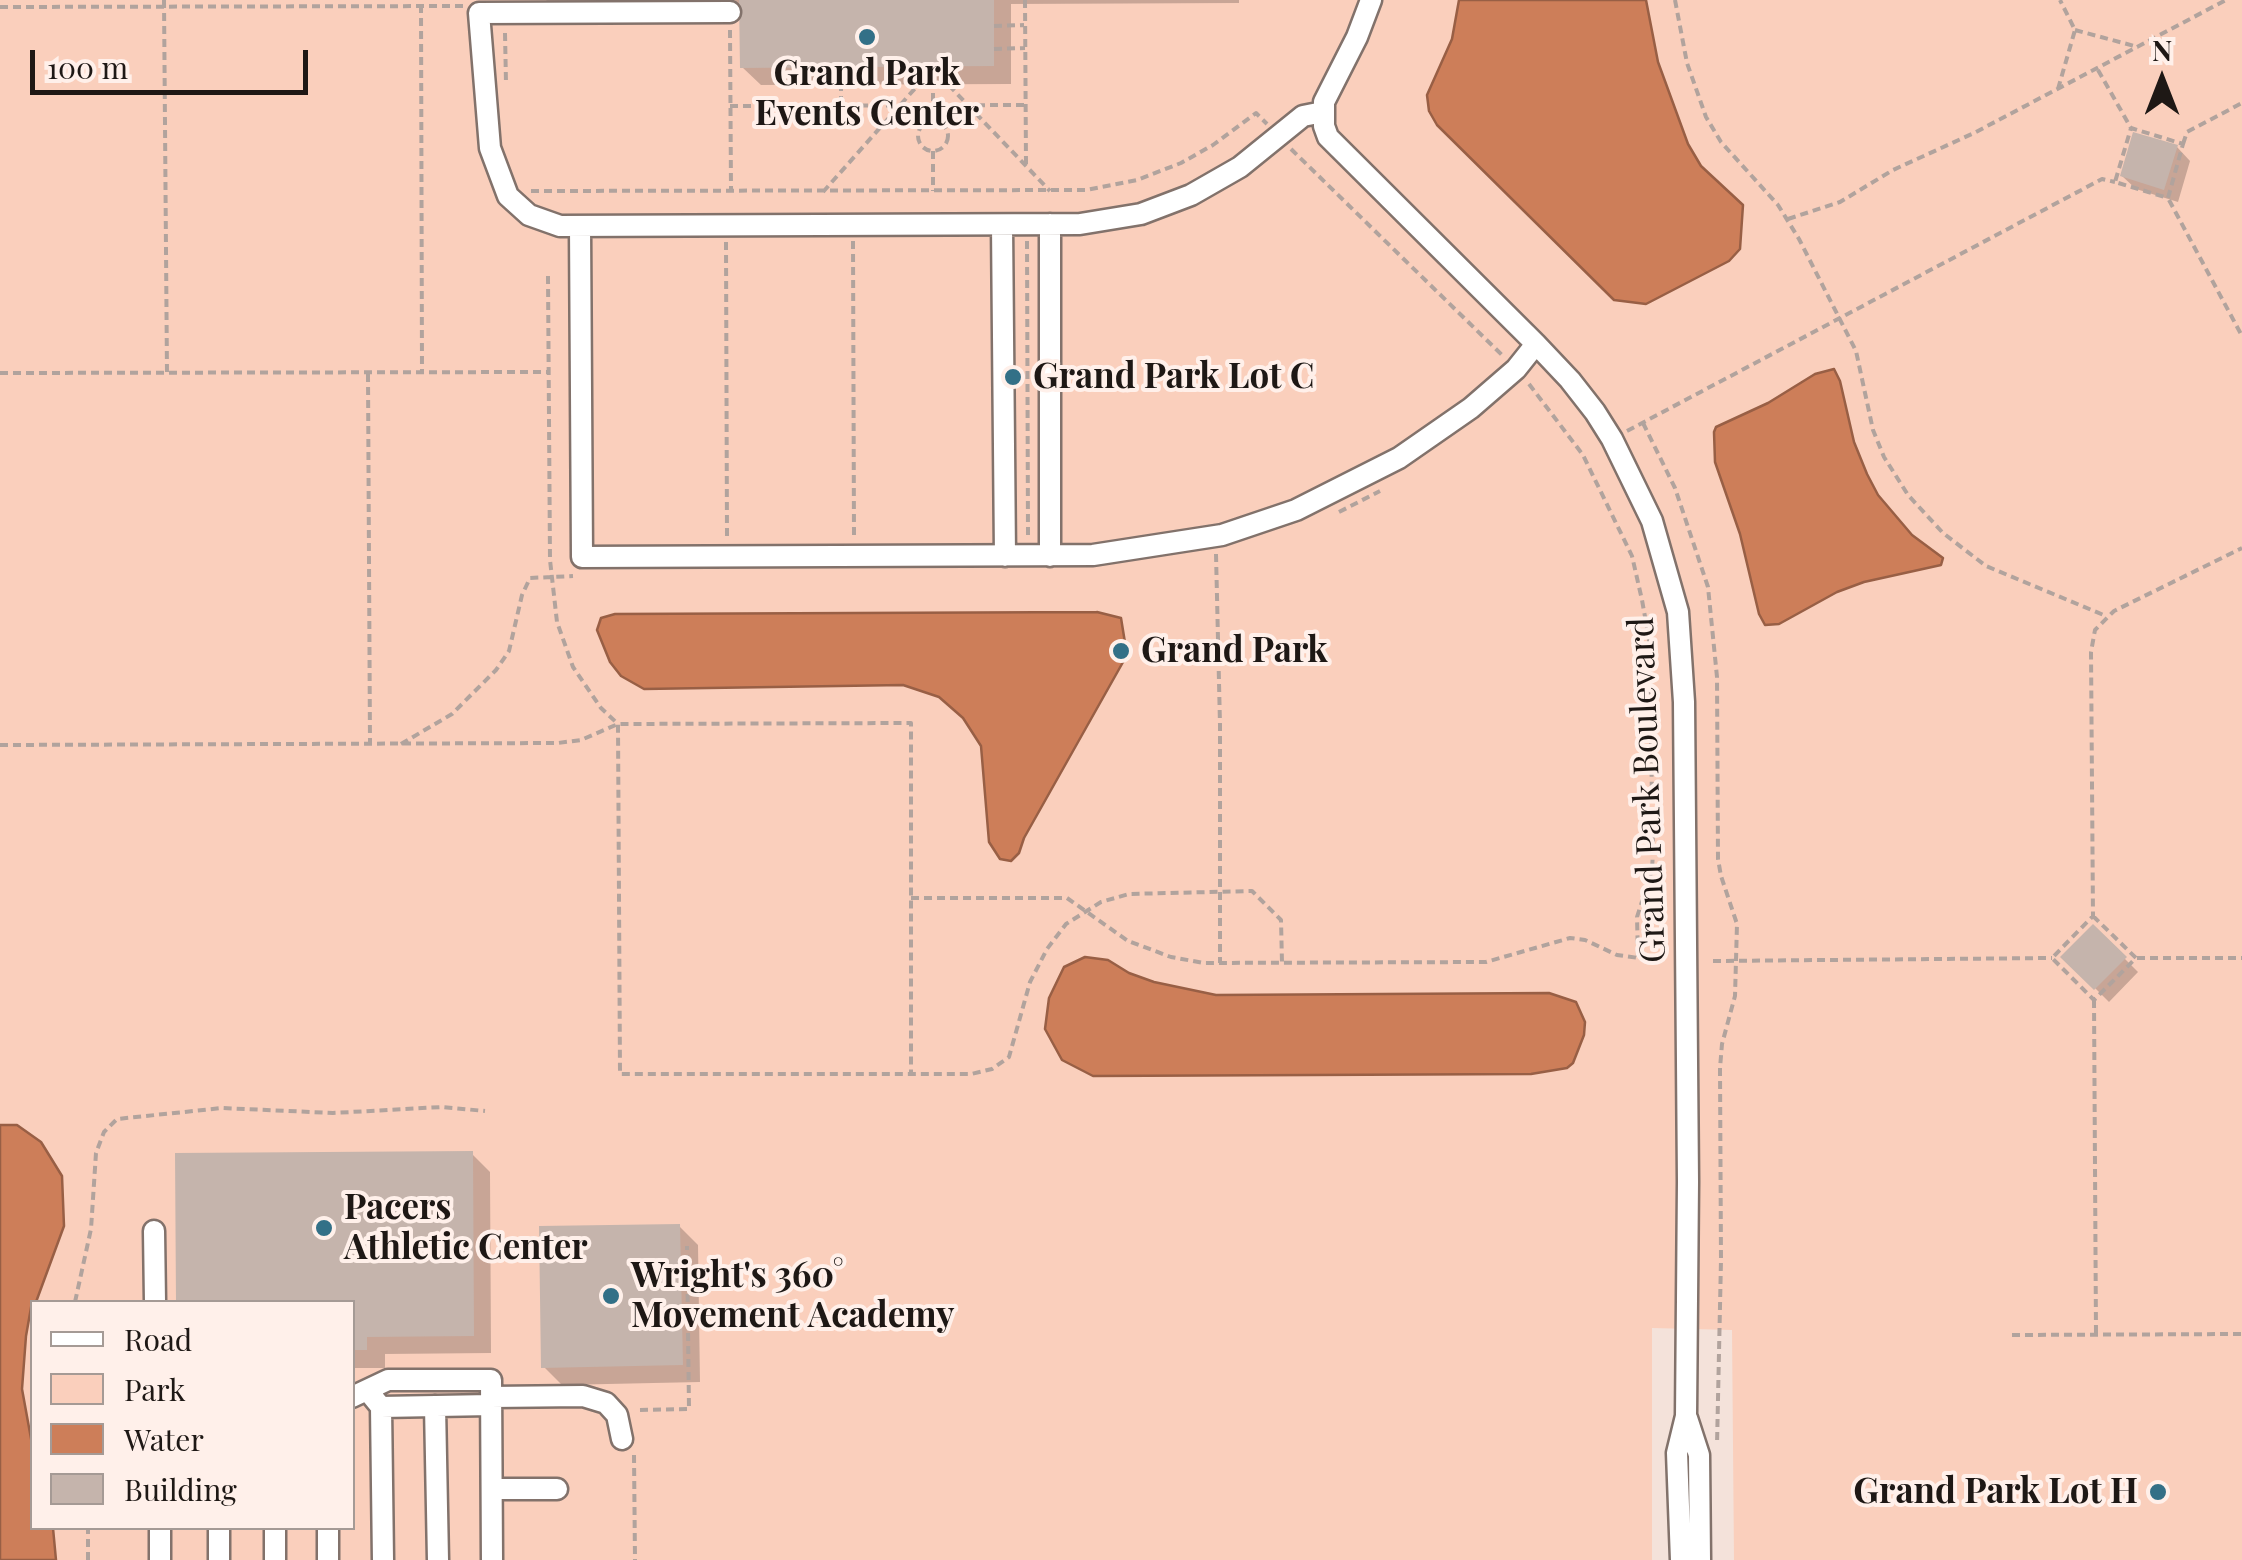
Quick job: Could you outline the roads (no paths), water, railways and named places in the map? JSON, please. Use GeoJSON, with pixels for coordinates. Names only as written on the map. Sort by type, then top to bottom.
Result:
{"type":"FeatureCollection","features":[{"type":"Feature","properties":{"kind":"street"},"geometry":{"type":"LineString","coordinates":[[730,12],[479,13],[490,148],[508,196],[542,222],[580,227],[1027,225],[1115,220],[1163,207],[1240,167],[1303,116],[1323,112],[1328,90],[1348,56],[1371,0]]}},
{"type":"Feature","properties":{"kind":"street","name":"Grand Park Boulevard"},"geometry":{"type":"LineString","coordinates":[[1323,112],[1328,137],[1336,148],[1536,344],[1570,380],[1612,438],[1652,521],[1678,612],[1684,666],[1688,1182],[1686,1416],[1677,1453],[1680,1560]]}},
{"type":"Feature","properties":{"kind":"street"},"geometry":{"type":"LineString","coordinates":[[1050,224],[1050,556]]}},
{"type":"Feature","properties":{"kind":"street"},"geometry":{"type":"LineString","coordinates":[[1002,225],[1004,556]]}},
{"type":"Feature","properties":{"kind":"street"},"geometry":{"type":"LineString","coordinates":[[580,227],[582,557],[1092,555],[1222,535],[1296,510],[1366,477],[1436,433],[1516,369],[1536,344]]}},
{"type":"Feature","properties":{"kind":"street"},"geometry":{"type":"LineString","coordinates":[[154,1231],[155,1300]]}},
{"type":"Feature","properties":{"kind":"street"},"geometry":{"type":"LineString","coordinates":[[367,1398],[388,1380],[491,1394],[574,1396],[606,1403],[617,1415],[622,1440]]}},
{"type":"Feature","properties":{"kind":"street"},"geometry":{"type":"LineString","coordinates":[[367,1398],[435,1406],[491,1394]]}},
{"type":"Feature","properties":{"kind":"street"},"geometry":{"type":"LineString","coordinates":[[491,1394],[492,1560]]}},
{"type":"Feature","properties":{"kind":"street"},"geometry":{"type":"LineString","coordinates":[[367,1398],[383,1560]]}},
{"type":"Feature","properties":{"kind":"street"},"geometry":{"type":"LineString","coordinates":[[435,1406],[438,1560]]}},
{"type":"Feature","properties":{"kind":"street","name":"Grand Park Boulevard"},"geometry":{"type":"LineString","coordinates":[[1686,1416],[1699,1454],[1700,1560]]}},
{"type":"Feature","properties":{"kind":"street"},"geometry":{"type":"LineString","coordinates":[[492,1489],[557,1489]]}},
{"type":"Feature","properties":{"kind":"street"},"geometry":{"type":"LineString","coordinates":[[160,1530],[160,1560]]}},
{"type":"Feature","properties":{"kind":"street"},"geometry":{"type":"LineString","coordinates":[[219,1530],[220,1560]]}},
{"type":"Feature","properties":{"kind":"street"},"geometry":{"type":"LineString","coordinates":[[275,1530],[275,1560]]}},
{"type":"Feature","properties":{"kind":"street"},"geometry":{"type":"LineString","coordinates":[[328,1530],[328,1560]]}},
{"type":"Feature","properties":{"kind":"water"},"geometry":{"type":"Polygon","coordinates":[[[1459,0],[1646,0],[1658,62],[1688,144],[1701,166],[1743,205],[1740,249],[1729,261],[1646,304],[1614,300],[1437,125],[1429,111],[1427,95],[1452,39],[1459,0]]]}},
{"type":"Feature","properties":{"kind":"water"},"geometry":{"type":"Polygon","coordinates":[[[1834,369],[1854,442],[1878,495],[1912,535],[1943,558],[1941,565],[1864,582],[1779,624],[1765,625],[1715,462],[1714,432],[1716,427],[1768,403],[1815,374],[1834,369]]]}},
{"type":"Feature","properties":{"kind":"water"},"geometry":{"type":"Polygon","coordinates":[[[1097,612],[1121,618],[1127,655],[1019,853],[1011,861],[1000,859],[989,842],[981,746],[963,718],[939,697],[903,685],[644,689],[621,676],[610,662],[597,630],[601,618],[615,614],[1097,612]]]}},
{"type":"Feature","properties":{"kind":"water"},"geometry":{"type":"Polygon","coordinates":[[[1085,957],[1108,960],[1154,982],[1216,995],[1549,993],[1576,1002],[1585,1022],[1584,1035],[1573,1063],[1567,1068],[1531,1074],[1093,1076],[1062,1060],[1045,1029],[1049,998],[1064,967],[1085,957]]]}},
{"type":"Feature","properties":{"kind":"water"},"geometry":{"type":"Polygon","coordinates":[[[0,1125],[17,1125],[41,1142],[62,1176],[64,1226],[37,1300],[30,1300],[22,1389],[30,1433],[30,1530],[53,1530],[56,1560],[0,1560],[0,1125]]]}},
{"type":"Feature","properties":{"kind":"place","name":"Grand Park Events Center"},"geometry":{"type":"Point","coordinates":[867,37]}},
{"type":"Feature","properties":{"kind":"place","name":"Grand Park Lot C"},"geometry":{"type":"Point","coordinates":[1013,377]}},
{"type":"Feature","properties":{"kind":"place","name":"Grand Park"},"geometry":{"type":"Point","coordinates":[1121,651]}},
{"type":"Feature","properties":{"kind":"place","name":"Pacers Athletic Center"},"geometry":{"type":"Point","coordinates":[324,1228]}},
{"type":"Feature","properties":{"kind":"place","name":"Wright's 360° Movement Academy"},"geometry":{"type":"Point","coordinates":[611,1296]}},
{"type":"Feature","properties":{"kind":"place","name":"Grand Park Lot H"},"geometry":{"type":"Point","coordinates":[2158,1492]}}]}
